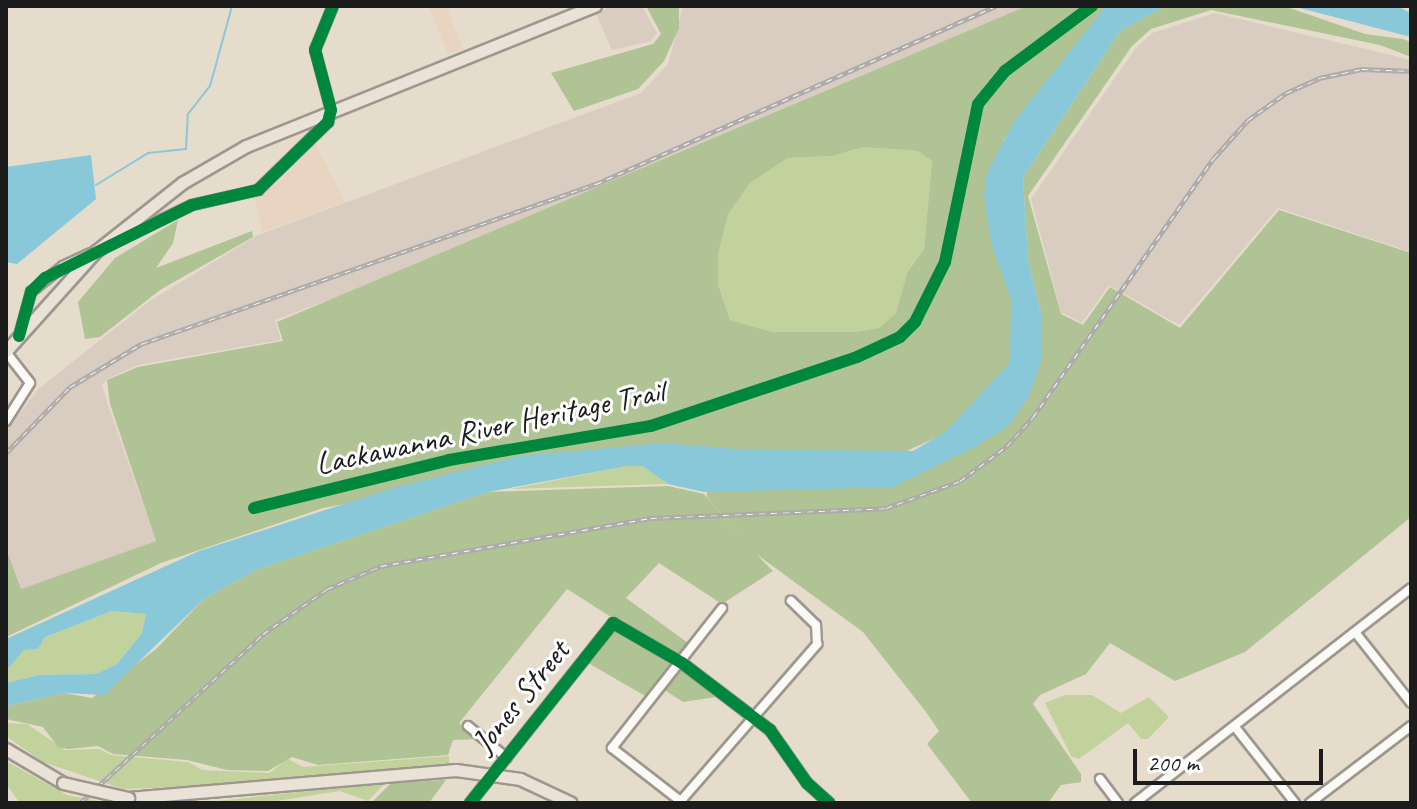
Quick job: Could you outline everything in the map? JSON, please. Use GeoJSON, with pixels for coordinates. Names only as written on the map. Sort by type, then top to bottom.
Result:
{"type":"FeatureCollection","features":[{"type":"Feature","properties":{"kind":"main road"},"geometry":{"type":"LineString","coordinates":[[6,351],[96,251],[182,183],[246,146],[595,6]]}},
{"type":"Feature","properties":{"kind":"main road"},"geometry":{"type":"LineString","coordinates":[[8,751],[63,783],[128,798],[440,770],[494,773],[530,783],[571,803]]}},
{"type":"Feature","properties":{"kind":"street"},"geometry":{"type":"LineString","coordinates":[[19,336],[31,292],[63,266],[192,205],[258,190],[328,122],[331,110],[315,63],[317,36],[333,6]]}},
{"type":"Feature","properties":{"kind":"street"},"geometry":{"type":"LineString","coordinates":[[6,351],[30,383],[6,421]]}},
{"type":"Feature","properties":{"kind":"street"},"geometry":{"type":"LineString","coordinates":[[1135,803],[1411,588]]}},
{"type":"Feature","properties":{"kind":"street"},"geometry":{"type":"LineString","coordinates":[[722,608],[682,663],[612,748],[681,803],[808,658],[819,633],[791,601]]}},
{"type":"Feature","properties":{"kind":"street","name":"Jones Street"},"geometry":{"type":"LineString","coordinates":[[470,803],[613,623],[682,663]]}},
{"type":"Feature","properties":{"kind":"street"},"geometry":{"type":"LineString","coordinates":[[1355,632],[1411,703]]}},
{"type":"Feature","properties":{"kind":"street"},"geometry":{"type":"LineString","coordinates":[[682,663],[779,739],[807,783],[827,802]]}},
{"type":"Feature","properties":{"kind":"street"},"geometry":{"type":"LineString","coordinates":[[468,726],[507,758]]}},
{"type":"Feature","properties":{"kind":"street"},"geometry":{"type":"LineString","coordinates":[[1310,803],[1411,726]]}},
{"type":"Feature","properties":{"kind":"street"},"geometry":{"type":"LineString","coordinates":[[1235,727],[1295,803]]}},
{"type":"Feature","properties":{"kind":"street"},"geometry":{"type":"LineString","coordinates":[[1100,779],[1118,803]]}},
{"type":"Feature","properties":{"kind":"shaded area"},"geometry":{"type":"Polygon","coordinates":[[[428,6],[447,6],[463,49],[448,54],[428,6]]]}},
{"type":"Feature","properties":{"kind":"shaded area"},"geometry":{"type":"Polygon","coordinates":[[[611,6],[642,6],[657,33],[651,41],[612,50],[596,14],[611,6]]]}},
{"type":"Feature","properties":{"kind":"shaded area"},"geometry":{"type":"Polygon","coordinates":[[[683,6],[1033,6],[401,273],[275,320],[281,340],[138,365],[107,379],[102,385],[108,405],[156,541],[21,589],[6,547],[6,432],[38,389],[151,300],[258,235],[641,93],[668,64],[683,6]]]}},
{"type":"Feature","properties":{"kind":"shaded area"},"geometry":{"type":"Polygon","coordinates":[[[1215,13],[1411,60],[1411,252],[1278,208],[1179,325],[1109,285],[1082,323],[1061,312],[1031,199],[1135,49],[1152,33],[1215,13]]]}},
{"type":"Feature","properties":{"kind":"shaded area"},"geometry":{"type":"Polygon","coordinates":[[[315,143],[345,202],[262,232],[254,197],[278,183],[315,143]]]}},
{"type":"Feature","properties":{"kind":"green space"},"geometry":{"type":"Polygon","coordinates":[[[646,6],[679,6],[679,28],[664,61],[638,89],[574,111],[551,73],[653,44],[661,34],[646,6]]]}},
{"type":"Feature","properties":{"kind":"green space"},"geometry":{"type":"Polygon","coordinates":[[[1027,6],[1137,6],[1004,139],[997,202],[1018,302],[1014,366],[950,431],[907,451],[729,455],[457,483],[323,508],[161,563],[6,637],[6,548],[21,589],[156,541],[110,404],[107,380],[138,367],[283,341],[277,322],[1027,6]],[[863,147],[833,156],[788,158],[750,183],[728,214],[718,254],[718,284],[730,320],[773,332],[856,332],[880,328],[896,313],[907,273],[924,249],[932,161],[918,151],[863,147]]]}},
{"type":"Feature","properties":{"kind":"green space"},"geometry":{"type":"Polygon","coordinates":[[[1165,6],[1284,6],[1365,34],[1411,42],[1411,57],[1380,45],[1211,10],[1151,29],[1132,46],[1028,196],[1061,314],[1083,325],[1110,287],[1180,328],[1279,210],[1411,253],[1411,517],[1245,652],[1175,681],[1110,643],[1086,674],[1040,695],[1033,704],[1081,774],[1081,782],[1061,785],[1048,803],[972,803],[927,744],[939,731],[863,632],[756,554],[773,571],[722,604],[659,563],[626,598],[688,643],[675,664],[716,697],[683,702],[657,685],[647,697],[588,663],[619,622],[567,589],[459,723],[482,739],[453,740],[448,755],[318,765],[292,757],[268,771],[227,770],[187,760],[113,754],[98,746],[58,747],[43,727],[6,719],[6,706],[64,693],[92,698],[156,649],[204,599],[258,569],[488,492],[668,486],[704,494],[742,539],[707,497],[707,490],[975,447],[1008,425],[1028,398],[1041,314],[1028,260],[1023,177],[1120,31],[1165,6]]]}},
{"type":"Feature","properties":{"kind":"green space"},"geometry":{"type":"Polygon","coordinates":[[[863,147],[919,151],[932,161],[924,249],[907,273],[896,313],[880,329],[856,332],[773,332],[730,320],[718,284],[718,254],[728,213],[750,183],[788,158],[833,156],[863,147]]]}},
{"type":"Feature","properties":{"kind":"green space"},"geometry":{"type":"Polygon","coordinates":[[[178,220],[173,243],[156,268],[252,231],[253,237],[160,290],[100,337],[85,339],[78,302],[115,258],[178,220]]]}},
{"type":"Feature","properties":{"kind":"green space"},"geometry":{"type":"Polygon","coordinates":[[[627,466],[642,466],[668,484],[511,489],[627,466]]]}},
{"type":"Feature","properties":{"kind":"green space"},"geometry":{"type":"Polygon","coordinates":[[[112,611],[146,614],[142,633],[117,664],[96,674],[39,675],[6,683],[6,671],[24,650],[38,649],[45,637],[112,611]]]}},
{"type":"Feature","properties":{"kind":"green space"},"geometry":{"type":"Polygon","coordinates":[[[1065,695],[1092,695],[1121,713],[1149,697],[1169,717],[1148,739],[1141,739],[1128,723],[1079,759],[1071,756],[1045,703],[1065,695]]]}},
{"type":"Feature","properties":{"kind":"green space"},"geometry":{"type":"Polygon","coordinates":[[[6,723],[27,724],[65,750],[99,749],[111,755],[188,762],[202,770],[269,773],[288,759],[303,767],[449,756],[449,763],[208,786],[123,789],[43,762],[6,736],[6,723]]]}},
{"type":"Feature","properties":{"kind":"green space"},"geometry":{"type":"Polygon","coordinates":[[[6,761],[67,795],[108,803],[20,803],[6,784],[6,761]]]}},
{"type":"Feature","properties":{"kind":"green space"},"geometry":{"type":"Polygon","coordinates":[[[446,780],[429,803],[371,803],[391,783],[446,780]]]}},
{"type":"Feature","properties":{"kind":"green space"},"geometry":{"type":"Polygon","coordinates":[[[386,782],[368,801],[340,791],[264,803],[201,803],[386,782]]]}},
{"type":"Feature","properties":{"kind":"water"},"geometry":{"type":"Polygon","coordinates":[[[1106,6],[1165,6],[1120,31],[1023,177],[1028,260],[1041,314],[1042,359],[1028,398],[1008,426],[975,447],[893,487],[704,492],[668,484],[642,466],[627,466],[488,492],[258,569],[204,599],[104,695],[64,693],[6,706],[6,683],[39,675],[96,674],[117,664],[142,633],[146,614],[112,611],[45,637],[38,649],[24,650],[6,671],[6,639],[199,551],[393,488],[520,456],[662,443],[750,450],[913,451],[945,432],[1010,363],[1011,299],[992,247],[984,196],[987,172],[1015,120],[1106,6]]]}},
{"type":"Feature","properties":{"kind":"water"},"geometry":{"type":"Polygon","coordinates":[[[1292,6],[1397,6],[1411,13],[1411,37],[1292,6]]]}},
{"type":"Feature","properties":{"kind":"water"},"geometry":{"type":"Polygon","coordinates":[[[91,155],[96,199],[17,264],[6,262],[6,167],[91,155]]]}},
{"type":"Feature","properties":{"kind":"waterway"},"geometry":{"type":"LineString","coordinates":[[96,185],[148,153],[186,149],[188,114],[210,86],[232,6]]}},
{"type":"Feature","properties":{"kind":"railway"},"geometry":{"type":"LineString","coordinates":[[6,453],[70,387],[141,344],[596,184],[996,6]]}},
{"type":"Feature","properties":{"kind":"railway"},"geometry":{"type":"LineString","coordinates":[[80,803],[263,634],[327,589],[381,566],[651,518],[886,508],[960,481],[1007,446],[1033,417],[1214,158],[1248,120],[1286,93],[1319,78],[1362,69],[1411,71]]}},
{"type":"Feature","properties":{"kind":"cycle path"},"geometry":{"type":"LineString","coordinates":[[19,336],[31,292],[45,278],[192,205],[258,190],[328,122],[331,110],[315,50],[333,6]]}},
{"type":"Feature","properties":{"kind":"cycle path","name":"Lackawanna River Heritage Trail"},"geometry":{"type":"LineString","coordinates":[[254,508],[449,460],[651,426],[857,357],[900,337],[915,322],[945,262],[978,104],[1005,71],[1092,6]]}},
{"type":"Feature","properties":{"kind":"cycle path"},"geometry":{"type":"LineString","coordinates":[[470,803],[613,623],[682,663],[770,730],[807,783],[829,803]]}}]}
